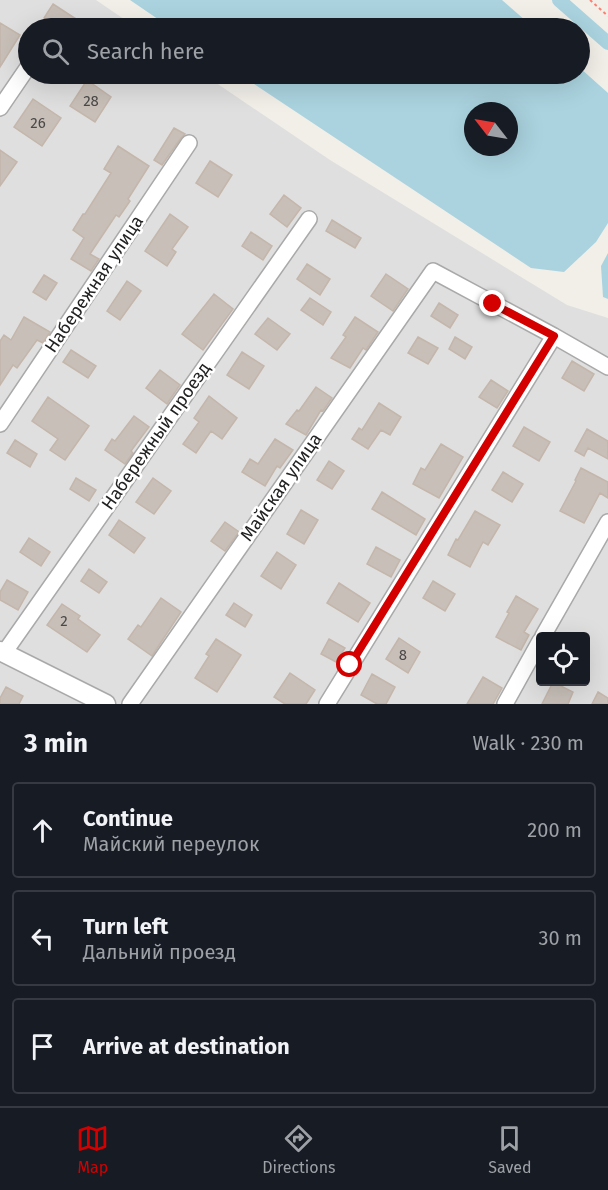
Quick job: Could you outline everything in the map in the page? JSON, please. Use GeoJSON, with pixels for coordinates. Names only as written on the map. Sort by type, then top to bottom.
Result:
{"type":"FeatureCollection","features":[{"type":"Feature","properties":{"kind":"street"},"geometry":{"type":"LineString","coordinates":[[0,108],[18,82]]}},
{"type":"Feature","properties":{"kind":"street","name":"Набережная улица"},"geometry":{"type":"LineString","coordinates":[[0,424],[189,143]]}},
{"type":"Feature","properties":{"kind":"street","name":"Набережный проезд"},"geometry":{"type":"LineString","coordinates":[[2,652],[309,219]]}},
{"type":"Feature","properties":{"kind":"street","name":"Майская улица"},"geometry":{"type":"LineString","coordinates":[[130,704],[432,271],[554,336]]}},
{"type":"Feature","properties":{"kind":"street"},"geometry":{"type":"LineString","coordinates":[[327,704],[554,336],[608,367]]}},
{"type":"Feature","properties":{"kind":"street"},"geometry":{"type":"LineString","coordinates":[[545,632],[608,522]]}},
{"type":"Feature","properties":{"kind":"street"},"geometry":{"type":"LineString","coordinates":[[505,704],[536,648]]}},
{"type":"Feature","properties":{"kind":"street"},"geometry":{"type":"LineString","coordinates":[[2,652],[106,704]]}},
{"type":"Feature","properties":{"kind":"path"},"geometry":{"type":"LineString","coordinates":[[590,0],[608,16]]}},
{"type":"Feature","properties":{"kind":"shaded area"},"geometry":{"type":"Polygon","coordinates":[[[0,0],[96,0],[122,18],[18,18],[18,84],[218,84],[330,160],[567,305],[608,318],[608,704],[0,704],[0,0]]]}},
{"type":"Feature","properties":{"kind":"water"},"geometry":{"type":"Polygon","coordinates":[[[130,0],[502,0],[523,18],[156,18],[130,0]]]}},
{"type":"Feature","properties":{"kind":"water"},"geometry":{"type":"Polygon","coordinates":[[[590,77],[608,93],[608,223],[596,242],[564,272],[531,268],[254,84],[590,84],[590,77]]]}},
{"type":"Feature","properties":{"kind":"water"},"geometry":{"type":"Polygon","coordinates":[[[608,253],[608,299],[603,297],[601,266],[608,253]]]}},
{"type":"Feature","properties":{"kind":"building"},"geometry":{"type":"Polygon","coordinates":[[[53,4],[75,18],[44,18],[53,4]]]}},
{"type":"Feature","properties":{"kind":"building"},"geometry":{"type":"Polygon","coordinates":[[[0,23],[18,34],[18,38],[0,67],[0,23]]]}},
{"type":"Feature","properties":{"kind":"building"},"geometry":{"type":"Polygon","coordinates":[[[84,84],[93,84],[111,97],[95,122],[70,106],[84,84]]]}},
{"type":"Feature","properties":{"kind":"building"},"geometry":{"type":"Polygon","coordinates":[[[33,99],[61,118],[42,146],[14,127],[33,99]]]}},
{"type":"Feature","properties":{"kind":"building"},"geometry":{"type":"Polygon","coordinates":[[[174,128],[185,134],[162,165],[154,160],[174,128]]]}},
{"type":"Feature","properties":{"kind":"building"},"geometry":{"type":"Polygon","coordinates":[[[118,146],[149,166],[128,199],[130,201],[119,217],[116,215],[90,254],[99,259],[91,271],[71,259],[84,238],[73,230],[111,173],[104,169],[118,146]]]}},
{"type":"Feature","properties":{"kind":"building"},"geometry":{"type":"Polygon","coordinates":[[[0,150],[17,162],[0,186],[0,150]]]}},
{"type":"Feature","properties":{"kind":"building"},"geometry":{"type":"Polygon","coordinates":[[[210,161],[232,175],[218,197],[196,183],[210,161]]]}},
{"type":"Feature","properties":{"kind":"building"},"geometry":{"type":"Polygon","coordinates":[[[284,195],[301,208],[287,227],[270,214],[284,195]]]}},
{"type":"Feature","properties":{"kind":"building"},"geometry":{"type":"Polygon","coordinates":[[[170,214],[188,227],[172,249],[176,252],[167,266],[145,251],[170,214]]]}},
{"type":"Feature","properties":{"kind":"building"},"geometry":{"type":"Polygon","coordinates":[[[332,220],[361,238],[355,248],[326,231],[332,220]]]}},
{"type":"Feature","properties":{"kind":"building"},"geometry":{"type":"Polygon","coordinates":[[[251,232],[272,246],[263,260],[242,246],[251,232]]]}},
{"type":"Feature","properties":{"kind":"building"},"geometry":{"type":"Polygon","coordinates":[[[307,264],[330,279],[320,295],[297,279],[307,264]]]}},
{"type":"Feature","properties":{"kind":"building"},"geometry":{"type":"Polygon","coordinates":[[[386,274],[408,289],[393,311],[371,296],[386,274]]]}},
{"type":"Feature","properties":{"kind":"building"},"geometry":{"type":"Polygon","coordinates":[[[44,275],[57,283],[46,300],[33,292],[44,275]]]}},
{"type":"Feature","properties":{"kind":"building"},"geometry":{"type":"Polygon","coordinates":[[[127,281],[141,291],[120,320],[107,311],[127,281]]]}},
{"type":"Feature","properties":{"kind":"building"},"geometry":{"type":"Polygon","coordinates":[[[214,294],[233,309],[203,350],[182,334],[214,294]]]}},
{"type":"Feature","properties":{"kind":"building"},"geometry":{"type":"Polygon","coordinates":[[[310,298],[331,312],[323,325],[301,310],[310,298]]]}},
{"type":"Feature","properties":{"kind":"building"},"geometry":{"type":"Polygon","coordinates":[[[439,303],[458,315],[450,328],[431,316],[439,303]]]}},
{"type":"Feature","properties":{"kind":"building"},"geometry":{"type":"Polygon","coordinates":[[[24,317],[50,332],[43,343],[37,340],[17,368],[13,365],[0,385],[0,341],[4,335],[11,340],[24,317]]]}},
{"type":"Feature","properties":{"kind":"building"},"geometry":{"type":"Polygon","coordinates":[[[355,317],[378,332],[366,350],[363,348],[350,368],[331,358],[346,337],[343,335],[355,317]]]}},
{"type":"Feature","properties":{"kind":"building"},"geometry":{"type":"Polygon","coordinates":[[[268,318],[290,334],[277,350],[255,334],[268,318]]]}},
{"type":"Feature","properties":{"kind":"building"},"geometry":{"type":"Polygon","coordinates":[[[418,337],[438,348],[428,364],[408,353],[418,337]]]}},
{"type":"Feature","properties":{"kind":"building"},"geometry":{"type":"Polygon","coordinates":[[[455,337],[472,347],[465,359],[449,349],[455,337]]]}},
{"type":"Feature","properties":{"kind":"building"},"geometry":{"type":"Polygon","coordinates":[[[71,350],[96,366],[88,378],[63,362],[71,350]]]}},
{"type":"Feature","properties":{"kind":"building"},"geometry":{"type":"Polygon","coordinates":[[[242,352],[264,366],[249,389],[227,375],[242,352]]]}},
{"type":"Feature","properties":{"kind":"building"},"geometry":{"type":"Polygon","coordinates":[[[572,361],[594,374],[584,391],[562,378],[572,361]]]}},
{"type":"Feature","properties":{"kind":"building"},"geometry":{"type":"Polygon","coordinates":[[[160,370],[180,385],[167,404],[146,388],[160,370]]]}},
{"type":"Feature","properties":{"kind":"building"},"geometry":{"type":"Polygon","coordinates":[[[491,380],[508,391],[497,408],[479,397],[491,380]]]}},
{"type":"Feature","properties":{"kind":"building"},"geometry":{"type":"Polygon","coordinates":[[[316,387],[332,398],[323,411],[321,410],[306,435],[286,424],[297,410],[299,411],[316,387]]]}},
{"type":"Feature","properties":{"kind":"building"},"geometry":{"type":"Polygon","coordinates":[[[209,396],[237,418],[222,439],[211,431],[196,453],[183,444],[199,422],[194,418],[209,396]]]}},
{"type":"Feature","properties":{"kind":"building"},"geometry":{"type":"Polygon","coordinates":[[[48,397],[89,426],[65,460],[50,450],[58,439],[32,421],[48,397]]]}},
{"type":"Feature","properties":{"kind":"building"},"geometry":{"type":"Polygon","coordinates":[[[379,403],[401,417],[390,435],[381,430],[368,449],[352,439],[359,428],[362,430],[379,403]]]}},
{"type":"Feature","properties":{"kind":"building"},"geometry":{"type":"Polygon","coordinates":[[[134,416],[149,427],[131,451],[133,453],[125,464],[105,450],[112,439],[115,441],[134,416]]]}},
{"type":"Feature","properties":{"kind":"building"},"geometry":{"type":"Polygon","coordinates":[[[524,427],[550,442],[539,461],[513,446],[524,427]]]}},
{"type":"Feature","properties":{"kind":"building"},"geometry":{"type":"Polygon","coordinates":[[[587,429],[608,441],[608,459],[588,448],[584,456],[575,451],[587,429]]]}},
{"type":"Feature","properties":{"kind":"building"},"geometry":{"type":"Polygon","coordinates":[[[275,439],[293,450],[280,468],[277,466],[265,486],[242,472],[250,459],[258,464],[275,439]]]}},
{"type":"Feature","properties":{"kind":"building"},"geometry":{"type":"Polygon","coordinates":[[[15,440],[37,454],[30,467],[7,453],[15,440]]]}},
{"type":"Feature","properties":{"kind":"building"},"geometry":{"type":"Polygon","coordinates":[[[441,444],[463,457],[439,498],[413,484],[421,468],[425,470],[441,444]]]}},
{"type":"Feature","properties":{"kind":"building"},"geometry":{"type":"Polygon","coordinates":[[[329,461],[344,471],[332,489],[317,480],[329,461]]]}},
{"type":"Feature","properties":{"kind":"building"},"geometry":{"type":"Polygon","coordinates":[[[581,468],[608,482],[608,498],[600,493],[584,523],[560,511],[581,468]]]}},
{"type":"Feature","properties":{"kind":"building"},"geometry":{"type":"Polygon","coordinates":[[[503,472],[523,484],[512,502],[492,490],[503,472]]]}},
{"type":"Feature","properties":{"kind":"building"},"geometry":{"type":"Polygon","coordinates":[[[76,478],[96,490],[89,501],[70,489],[76,478]]]}},
{"type":"Feature","properties":{"kind":"building"},"geometry":{"type":"Polygon","coordinates":[[[153,478],[171,491],[154,514],[136,502],[153,478]]]}},
{"type":"Feature","properties":{"kind":"building"},"geometry":{"type":"Polygon","coordinates":[[[382,492],[425,519],[416,535],[372,509],[382,492]]]}},
{"type":"Feature","properties":{"kind":"building"},"geometry":{"type":"Polygon","coordinates":[[[301,510],[318,520],[304,544],[287,534],[301,510]]]}},
{"type":"Feature","properties":{"kind":"building"},"geometry":{"type":"Polygon","coordinates":[[[475,511],[500,525],[488,545],[483,542],[470,567],[448,555],[475,511]]]}},
{"type":"Feature","properties":{"kind":"building"},"geometry":{"type":"Polygon","coordinates":[[[119,520],[145,538],[134,553],[109,535],[119,520]]]}},
{"type":"Feature","properties":{"kind":"building"},"geometry":{"type":"Polygon","coordinates":[[[225,522],[239,532],[225,551],[211,541],[225,522]]]}},
{"type":"Feature","properties":{"kind":"building"},"geometry":{"type":"Polygon","coordinates":[[[29,538],[50,552],[41,566],[20,552],[29,538]]]}},
{"type":"Feature","properties":{"kind":"building"},"geometry":{"type":"Polygon","coordinates":[[[376,547],[400,560],[391,577],[367,564],[376,547]]]}},
{"type":"Feature","properties":{"kind":"building"},"geometry":{"type":"Polygon","coordinates":[[[277,552],[296,565],[281,589],[261,576],[277,552]]]}},
{"type":"Feature","properties":{"kind":"building"},"geometry":{"type":"Polygon","coordinates":[[[89,569],[107,582],[99,593],[81,581],[89,569]]]}},
{"type":"Feature","properties":{"kind":"building"},"geometry":{"type":"Polygon","coordinates":[[[7,580],[28,592],[18,610],[0,600],[0,592],[7,580]]]}},
{"type":"Feature","properties":{"kind":"building"},"geometry":{"type":"Polygon","coordinates":[[[433,581],[455,594],[445,611],[423,598],[433,581]]]}},
{"type":"Feature","properties":{"kind":"building"},"geometry":{"type":"Polygon","coordinates":[[[339,583],[370,603],[358,622],[327,603],[339,583]]]}},
{"type":"Feature","properties":{"kind":"building"},"geometry":{"type":"Polygon","coordinates":[[[516,596],[538,609],[524,632],[529,635],[521,650],[496,637],[516,596]]]}},
{"type":"Feature","properties":{"kind":"building"},"geometry":{"type":"Polygon","coordinates":[[[161,598],[181,612],[152,656],[128,639],[138,625],[141,627],[161,598]]]}},
{"type":"Feature","properties":{"kind":"building"},"geometry":{"type":"Polygon","coordinates":[[[234,603],[252,615],[245,627],[226,615],[234,603]]]}},
{"type":"Feature","properties":{"kind":"building"},"geometry":{"type":"Polygon","coordinates":[[[62,604],[80,616],[78,619],[100,635],[87,652],[47,625],[62,604]]]}},
{"type":"Feature","properties":{"kind":"building"},"geometry":{"type":"Polygon","coordinates":[[[399,638],[420,652],[408,673],[386,659],[399,638]]]}},
{"type":"Feature","properties":{"kind":"building"},"geometry":{"type":"Polygon","coordinates":[[[216,639],[241,655],[217,692],[195,678],[209,656],[206,654],[216,639]]]}},
{"type":"Feature","properties":{"kind":"building"},"geometry":{"type":"Polygon","coordinates":[[[329,639],[345,648],[336,662],[321,654],[329,639]]]}},
{"type":"Feature","properties":{"kind":"building"},"geometry":{"type":"Polygon","coordinates":[[[290,673],[315,690],[306,704],[285,704],[274,697],[290,673]]]}},
{"type":"Feature","properties":{"kind":"building"},"geometry":{"type":"Polygon","coordinates":[[[372,674],[395,687],[386,704],[377,704],[361,695],[372,674]]]}},
{"type":"Feature","properties":{"kind":"building"},"geometry":{"type":"Polygon","coordinates":[[[483,677],[502,688],[493,704],[467,704],[483,677]]]}},
{"type":"Feature","properties":{"kind":"building"},"geometry":{"type":"Polygon","coordinates":[[[551,686],[561,686],[573,692],[568,704],[542,704],[551,686]]]}},
{"type":"Feature","properties":{"kind":"building"},"geometry":{"type":"Polygon","coordinates":[[[6,687],[23,696],[19,704],[0,704],[0,698],[6,687]]]}},
{"type":"Feature","properties":{"kind":"building"},"geometry":{"type":"Polygon","coordinates":[[[598,692],[608,698],[608,704],[592,704],[598,692]]]}},
{"type":"Feature","properties":{"kind":"waterway"},"geometry":{"type":"LineString","coordinates":[[559,0],[580,18]]}},
{"type":"Feature","properties":{"kind":"waterway"},"geometry":{"type":"LineString","coordinates":[[590,27],[608,43]]}},
{"type":"Feature","properties":{"kind":"route"},"geometry":{"type":"LineString","coordinates":[[350,665],[554,336],[493,304]]}}]}
